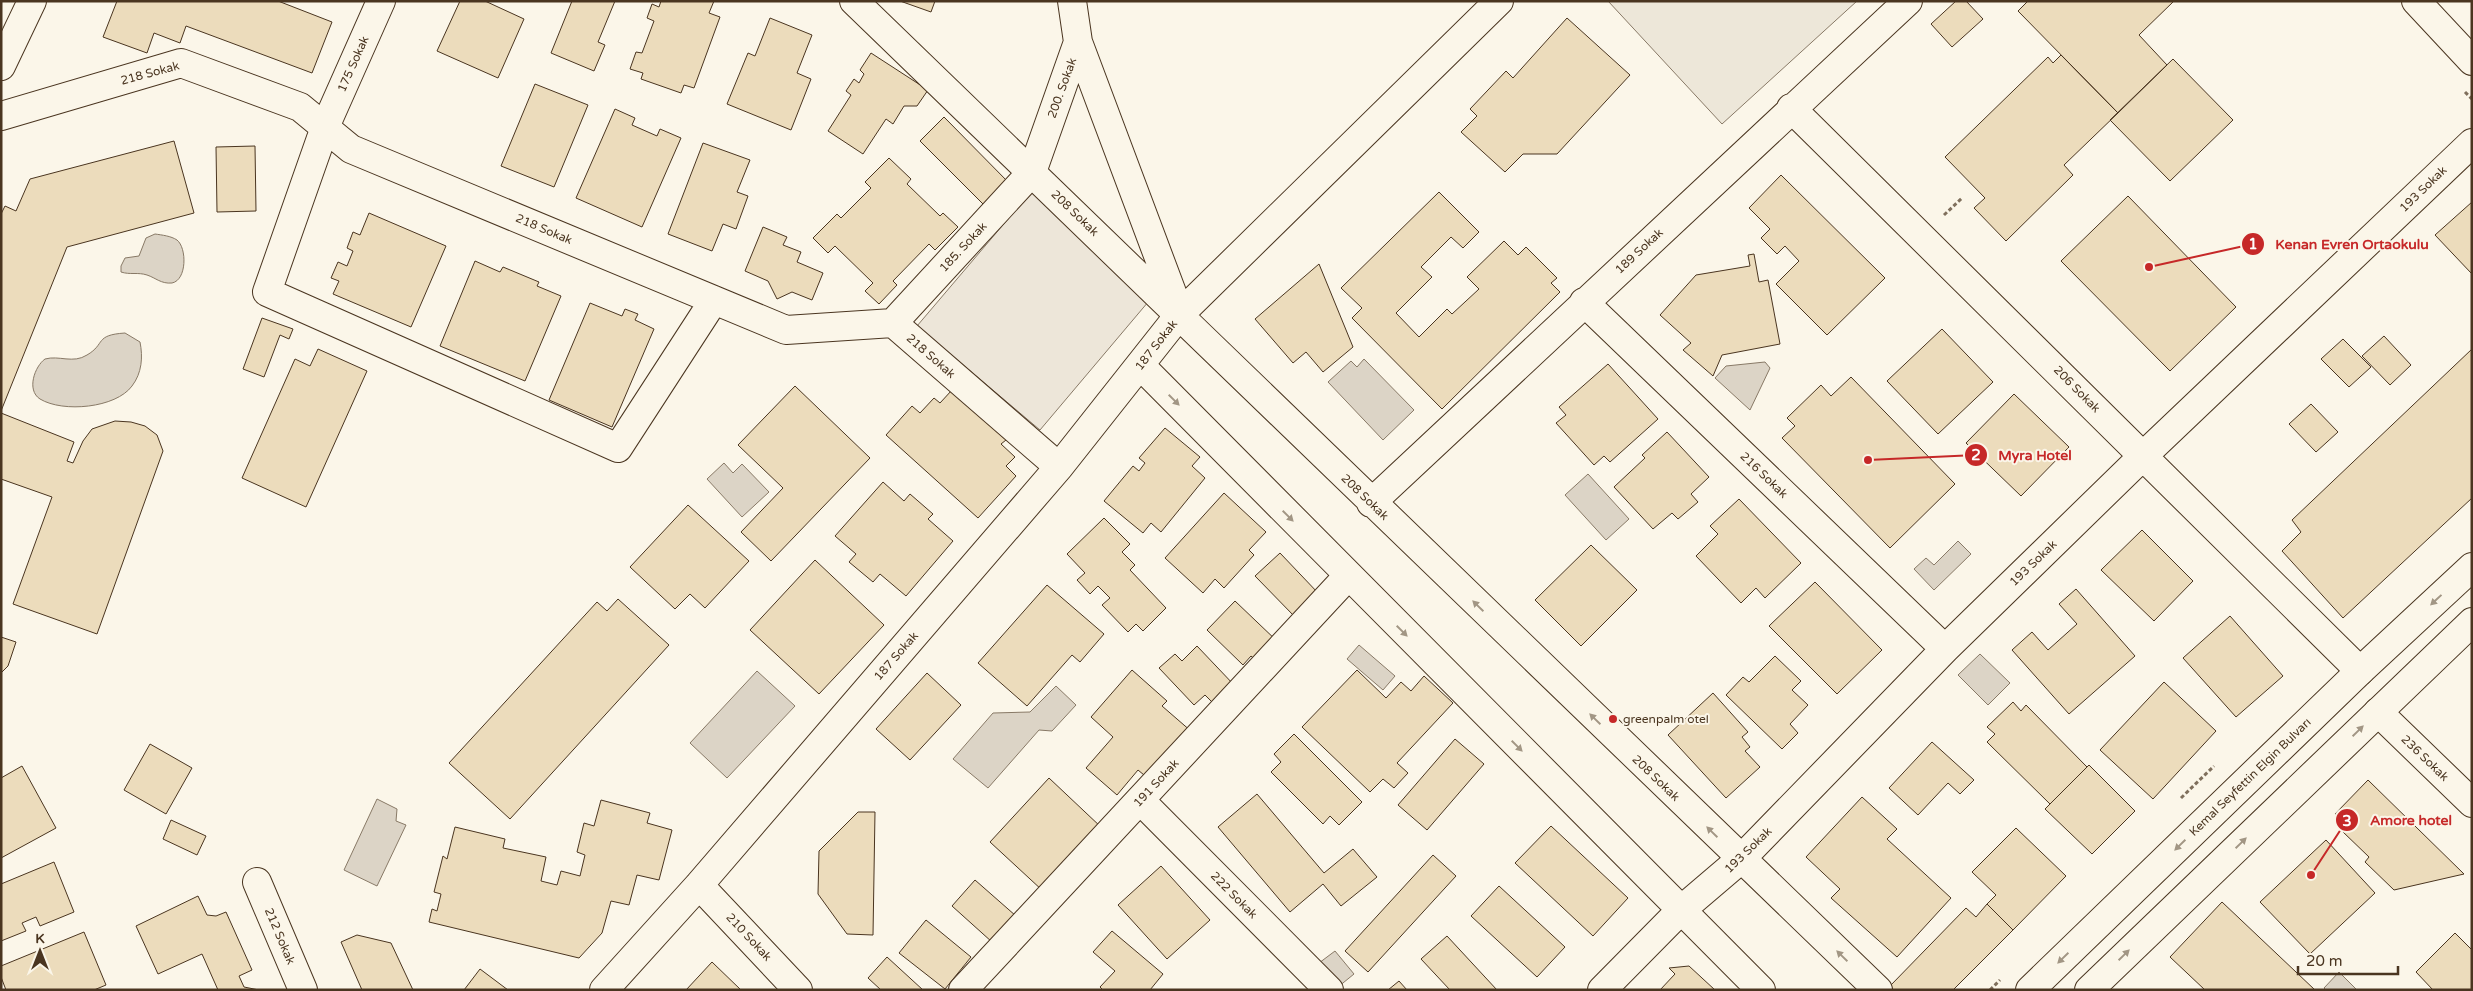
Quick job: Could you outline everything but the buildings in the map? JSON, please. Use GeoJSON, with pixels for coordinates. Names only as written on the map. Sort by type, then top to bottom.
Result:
{"type":"FeatureCollection","features":[{"type":"Feature","properties":{"kind":"street"},"geometry":{"type":"LineString","coordinates":[[1,66],[32,1]]}},
{"type":"Feature","properties":{"kind":"street","name":"175 Sokak"},"geometry":{"type":"LineString","coordinates":[[381,1],[325,127],[267,292],[618,448],[714,300]]}},
{"type":"Feature","properties":{"kind":"street","name":"208 Sokak"},"geometry":{"type":"LineString","coordinates":[[854,1],[1180,314],[1371,503],[1878,990]]}},
{"type":"Feature","properties":{"kind":"street","name":"200. Sokak"},"geometry":{"type":"LineString","coordinates":[[1032,172],[1078,42],[1072,1]]}},
{"type":"Feature","properties":{"kind":"street","name":"187 Sokak"},"geometry":{"type":"LineString","coordinates":[[604,990],[699,885],[1059,467],[1180,314],[1498,1]]}},
{"type":"Feature","properties":{"kind":"street","name":"189 Sokak"},"geometry":{"type":"LineString","coordinates":[[1371,503],[1791,108],[1908,1]]}},
{"type":"Feature","properties":{"kind":"street"},"geometry":{"type":"LineString","coordinates":[[2416,1],[2472,61]]}},
{"type":"Feature","properties":{"kind":"street"},"geometry":{"type":"LineString","coordinates":[[1078,42],[1180,314]]}},
{"type":"Feature","properties":{"kind":"street","name":"218 Sokak"},"geometry":{"type":"LineString","coordinates":[[1,116],[181,63],[300,107],[351,149],[786,330],[893,323],[1059,467]]}},
{"type":"Feature","properties":{"kind":"street","name":"206 Sokak"},"geometry":{"type":"LineString","coordinates":[[1791,108],[2144,455],[2360,671]]}},
{"type":"Feature","properties":{"kind":"street","name":"193 Sokak"},"geometry":{"type":"LineString","coordinates":[[1602,990],[1680,911],[1741,859],[1945,648],[2144,455],[2472,143]]}},
{"type":"Feature","properties":{"kind":"street","name":"185. Sokak"},"geometry":{"type":"LineString","coordinates":[[893,323],[1032,172]]}},
{"type":"Feature","properties":{"kind":"street","name":"216 Sokak"},"geometry":{"type":"LineString","coordinates":[[1584,302],[1945,648]]}},
{"type":"Feature","properties":{"kind":"street"},"geometry":{"type":"LineString","coordinates":[[1140,365],[1680,911],[1761,990]]}},
{"type":"Feature","properties":{"kind":"street","name":"Kemal Seyfettin Elgin Bulvarı"},"geometry":{"type":"LineString","coordinates":[[2030,990],[2360,671],[2472,566]]}},
{"type":"Feature","properties":{"kind":"street","name":"191 Sokak"},"geometry":{"type":"LineString","coordinates":[[963,990],[1348,576]]}},
{"type":"Feature","properties":{"kind":"street"},"geometry":{"type":"LineString","coordinates":[[2089,990],[2472,622]]}},
{"type":"Feature","properties":{"kind":"street","name":"236 Sokak"},"geometry":{"type":"LineString","coordinates":[[2378,712],[2472,803]]}},
{"type":"Feature","properties":{"kind":"street","name":"222 Sokak"},"geometry":{"type":"LineString","coordinates":[[1140,800],[1329,990]]}},
{"type":"Feature","properties":{"kind":"street","name":"212 Sokak"},"geometry":{"type":"LineString","coordinates":[[257,882],[304,990]]}},
{"type":"Feature","properties":{"kind":"street","name":"210 Sokak"},"geometry":{"type":"LineString","coordinates":[[699,885],[798,990]]}},
{"type":"Feature","properties":{"kind":"shaded area"},"geometry":{"type":"Polygon","coordinates":[[[1608,1],[1857,1],[1722,124],[1608,1]]]}},
{"type":"Feature","properties":{"kind":"shaded area"},"geometry":{"type":"Polygon","coordinates":[[[1031,192],[1154,295],[1040,430],[917,326],[1031,192]]]}},
{"type":"Feature","properties":{"kind":"shaded area"},"geometry":{"type":"Polygon","coordinates":[[[155,234],[177,240],[183,250],[183,270],[177,281],[168,283],[144,274],[121,272],[121,266],[125,258],[139,256],[146,238],[155,234]]]}},
{"type":"Feature","properties":{"kind":"shaded area"},"geometry":{"type":"Polygon","coordinates":[[[125,333],[140,342],[141,359],[140,370],[135,381],[124,393],[102,403],[75,407],[50,403],[36,395],[33,390],[35,372],[45,359],[82,358],[93,351],[104,338],[125,333]]]}},
{"type":"Feature","properties":{"kind":"shaded area"},"geometry":{"type":"Polygon","coordinates":[[[1364,359],[1414,410],[1383,440],[1328,382],[1351,361],[1357,367],[1364,359]]]}},
{"type":"Feature","properties":{"kind":"shaded area"},"geometry":{"type":"Polygon","coordinates":[[[1765,362],[1770,368],[1750,410],[1715,378],[1726,366],[1765,362]]]}},
{"type":"Feature","properties":{"kind":"shaded area"},"geometry":{"type":"Polygon","coordinates":[[[724,463],[733,473],[742,464],[769,492],[742,517],[707,479],[724,463]]]}},
{"type":"Feature","properties":{"kind":"shaded area"},"geometry":{"type":"Polygon","coordinates":[[[1588,474],[1629,519],[1606,540],[1565,495],[1588,474]]]}},
{"type":"Feature","properties":{"kind":"shaded area"},"geometry":{"type":"Polygon","coordinates":[[[1958,541],[1971,554],[1934,590],[1914,569],[1926,558],[1934,565],[1958,541]]]}},
{"type":"Feature","properties":{"kind":"shaded area"},"geometry":{"type":"Polygon","coordinates":[[[1359,645],[1395,676],[1383,690],[1347,659],[1359,645]]]}},
{"type":"Feature","properties":{"kind":"shaded area"},"geometry":{"type":"Polygon","coordinates":[[[1980,654],[2010,683],[1988,705],[1958,675],[1980,654]]]}},
{"type":"Feature","properties":{"kind":"shaded area"},"geometry":{"type":"Polygon","coordinates":[[[757,671],[795,706],[727,778],[690,743],[757,671]]]}},
{"type":"Feature","properties":{"kind":"shaded area"},"geometry":{"type":"Polygon","coordinates":[[[1056,686],[1076,705],[1052,731],[1039,730],[988,788],[953,759],[993,713],[1030,712],[1056,686]]]}},
{"type":"Feature","properties":{"kind":"shaded area"},"geometry":{"type":"Polygon","coordinates":[[[377,799],[397,809],[396,821],[406,825],[377,886],[344,870],[377,799]]]}},
{"type":"Feature","properties":{"kind":"shaded area"},"geometry":{"type":"Polygon","coordinates":[[[1335,951],[1354,974],[1338,987],[1319,963],[1335,951]]]}},
{"type":"Feature","properties":{"kind":"shaded area"},"geometry":{"type":"Polygon","coordinates":[[[2339,972],[2357,990],[2326,990],[2324,988],[2339,972]]]}},
{"type":"Feature","properties":{"kind":"place","name":"Kenan Evren Ortaokulu"},"geometry":{"type":"Point","coordinates":[2149,267]}},
{"type":"Feature","properties":{"kind":"place","name":"Myra Hotel"},"geometry":{"type":"Point","coordinates":[1868,460]}},
{"type":"Feature","properties":{"kind":"place","name":"greenpalm otel"},"geometry":{"type":"Point","coordinates":[1613,719]}},
{"type":"Feature","properties":{"kind":"place","name":"Amore hotel"},"geometry":{"type":"Point","coordinates":[2311,875]}}]}
